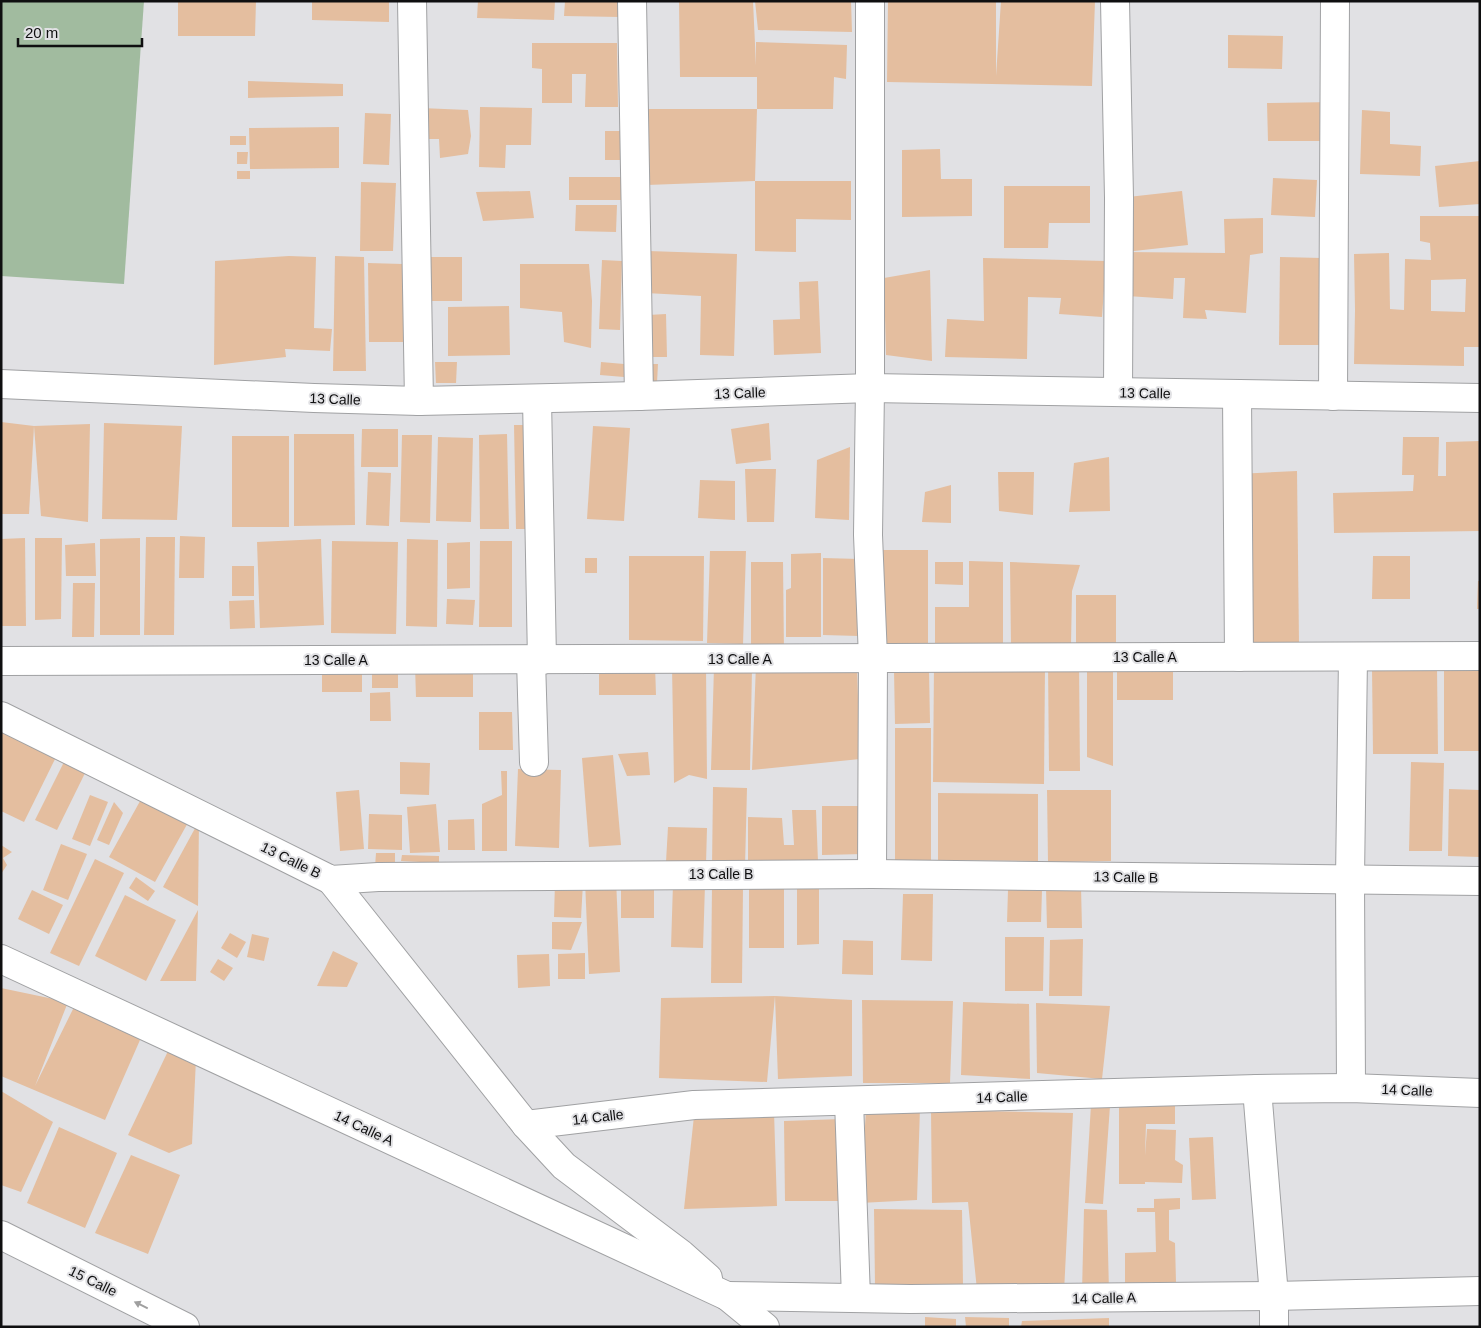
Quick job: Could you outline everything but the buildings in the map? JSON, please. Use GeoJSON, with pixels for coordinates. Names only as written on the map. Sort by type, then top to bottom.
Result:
{"type":"FeatureCollection","features":[{"type":"Feature","properties":{"kind":"street"},"geometry":{"type":"LineString","coordinates":[[412,1],[419,401]]}},
{"type":"Feature","properties":{"kind":"street"},"geometry":{"type":"LineString","coordinates":[[632,1],[639,396]]}},
{"type":"Feature","properties":{"kind":"street"},"geometry":{"type":"LineString","coordinates":[[870,1],[868,535],[873,658],[872,874]]}},
{"type":"Feature","properties":{"kind":"street"},"geometry":{"type":"LineString","coordinates":[[1115,1],[1119,198],[1118,392]]}},
{"type":"Feature","properties":{"kind":"street"},"geometry":{"type":"LineString","coordinates":[[1333,396],[1334,1]]}},
{"type":"Feature","properties":{"kind":"street","name":"13 Calle"},"geometry":{"type":"LineString","coordinates":[[1,384],[304,398],[419,401],[870,388],[1480,398]]}},
{"type":"Feature","properties":{"kind":"street"},"geometry":{"type":"LineString","coordinates":[[1237,395],[1239,657]]}},
{"type":"Feature","properties":{"kind":"street"},"geometry":{"type":"LineString","coordinates":[[534,762],[537,660],[537,399]]}},
{"type":"Feature","properties":{"kind":"street","name":"13 Calle A"},"geometry":{"type":"LineString","coordinates":[[1,661],[1480,656]]}},
{"type":"Feature","properties":{"kind":"street"},"geometry":{"type":"LineString","coordinates":[[1351,1088],[1350,879],[1353,657]]}},
{"type":"Feature","properties":{"kind":"street","name":"13 Calle B"},"geometry":{"type":"LineString","coordinates":[[1,716],[330,880],[378,876],[872,874],[1480,881]]}},
{"type":"Feature","properties":{"kind":"street"},"geometry":{"type":"LineString","coordinates":[[330,880],[526,1125],[564,1166],[681,1254],[727,1296]]}},
{"type":"Feature","properties":{"kind":"street","name":"14 Calle A"},"geometry":{"type":"LineString","coordinates":[[1,959],[727,1296],[765,1327]]}},
{"type":"Feature","properties":{"kind":"street","name":"14 Calle"},"geometry":{"type":"LineString","coordinates":[[526,1125],[694,1105],[1351,1088],[1480,1093]]}},
{"type":"Feature","properties":{"kind":"street"},"geometry":{"type":"LineString","coordinates":[[1257,1090],[1274,1296],[1274,1327]]}},
{"type":"Feature","properties":{"kind":"street"},"geometry":{"type":"LineString","coordinates":[[849,1101],[856,1298]]}},
{"type":"Feature","properties":{"kind":"street","name":"15 Calle"},"geometry":{"type":"LineString","coordinates":[[1,1235],[185,1327]]}},
{"type":"Feature","properties":{"kind":"street","name":"14 Calle A"},"geometry":{"type":"LineString","coordinates":[[727,1296],[856,1298],[1274,1296],[1480,1292]]}},
{"type":"Feature","properties":{"kind":"green space"},"geometry":{"type":"Polygon","coordinates":[[[1,1],[144,1],[124,284],[1,276],[1,1]]]}}]}
